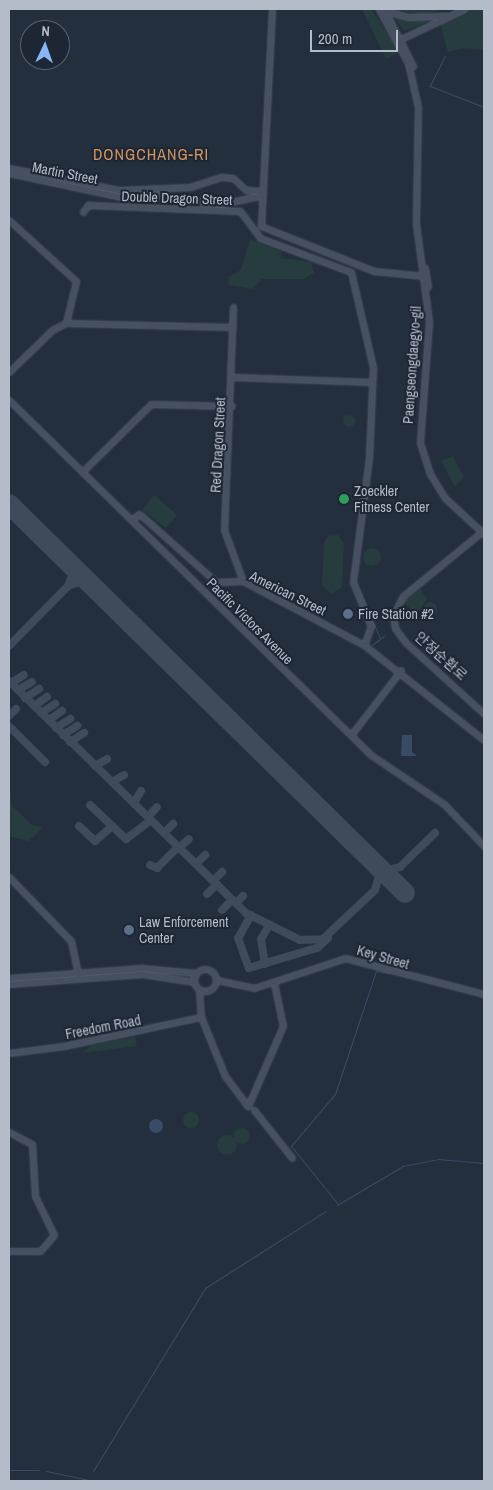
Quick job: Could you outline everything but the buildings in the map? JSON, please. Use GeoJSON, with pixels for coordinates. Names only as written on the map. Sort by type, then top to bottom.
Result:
{"type":"FeatureCollection","features":[{"type":"Feature","properties":{"kind":"street"},"geometry":{"type":"LineString","coordinates":[[272,9],[260,193],[260,222],[266,232],[378,273],[425,276]]}},
{"type":"Feature","properties":{"kind":"street"},"geometry":{"type":"LineString","coordinates":[[380,9],[401,40]]}},
{"type":"Feature","properties":{"kind":"street"},"geometry":{"type":"LineString","coordinates":[[401,40],[464,9]]}},
{"type":"Feature","properties":{"kind":"street"},"geometry":{"type":"LineString","coordinates":[[385,10],[401,40],[419,96],[418,216],[432,319],[423,442],[432,472],[449,499],[483,532],[403,596],[393,622],[405,642],[484,714]]}},
{"type":"Feature","properties":{"kind":"street"},"geometry":{"type":"LineString","coordinates":[[385,10],[408,18],[451,15]]}},
{"type":"Feature","properties":{"kind":"street","name":"Martin Street"},"geometry":{"type":"LineString","coordinates":[[9,168],[118,193]]}},
{"type":"Feature","properties":{"kind":"street","name":"Martin Street"},"geometry":{"type":"LineString","coordinates":[[9,174],[118,193]]}},
{"type":"Feature","properties":{"kind":"street"},"geometry":{"type":"LineString","coordinates":[[118,193],[206,185],[222,178],[233,178],[246,190],[260,193]]}},
{"type":"Feature","properties":{"kind":"street"},"geometry":{"type":"LineString","coordinates":[[118,193],[152,195],[221,204],[260,193]]}},
{"type":"Feature","properties":{"kind":"street","name":"Double Dragon Street"},"geometry":{"type":"LineString","coordinates":[[84,212],[88,206],[240,211],[260,238],[343,266],[354,278],[372,382],[368,463],[353,582],[371,626],[364,645]]}},
{"type":"Feature","properties":{"kind":"street"},"geometry":{"type":"LineString","coordinates":[[9,220],[76,281],[66,323]]}},
{"type":"Feature","properties":{"kind":"street","name":"Paengseongdaegyo-gil"},"geometry":{"type":"LineString","coordinates":[[425,276],[429,322],[419,429],[422,454],[452,507],[483,532]]}},
{"type":"Feature","properties":{"kind":"street","name":"Red Dragon Street"},"geometry":{"type":"LineString","coordinates":[[234,307],[232,406],[224,530],[243,581]]}},
{"type":"Feature","properties":{"kind":"street"},"geometry":{"type":"LineString","coordinates":[[9,372],[52,330],[66,323],[233,327]]}},
{"type":"Feature","properties":{"kind":"street"},"geometry":{"type":"LineString","coordinates":[[233,377],[372,382]]}},
{"type":"Feature","properties":{"kind":"street","name":"Pacific Victors Avenue"},"geometry":{"type":"LineString","coordinates":[[9,400],[370,755],[444,804],[484,846]]}},
{"type":"Feature","properties":{"kind":"street"},"geometry":{"type":"LineString","coordinates":[[82,472],[151,404],[232,406]]}},
{"type":"Feature","properties":{"kind":"street","name":"American Street"},"geometry":{"type":"LineString","coordinates":[[131,520],[139,514],[216,582],[243,581],[364,645],[400,670],[484,740]]}},
{"type":"Feature","properties":{"kind":"street","name":"안정순환로"},"geometry":{"type":"LineString","coordinates":[[483,532],[402,601],[397,624],[402,636],[484,710]]}},
{"type":"Feature","properties":{"kind":"street"},"geometry":{"type":"LineString","coordinates":[[351,735],[400,670]]}},
{"type":"Feature","properties":{"kind":"street"},"geometry":{"type":"LineString","coordinates":[[9,877],[71,941],[78,976]]}},
{"type":"Feature","properties":{"kind":"street","name":"Key Street"},"geometry":{"type":"LineString","coordinates":[[196,973],[209,970],[218,983],[247,989],[274,983],[345,958],[484,994]]}},
{"type":"Feature","properties":{"kind":"street"},"geometry":{"type":"LineString","coordinates":[[9,984],[142,968],[196,973],[194,982]]}},
{"type":"Feature","properties":{"kind":"street"},"geometry":{"type":"LineString","coordinates":[[9,978],[142,974],[194,982],[202,992],[200,1017],[225,1076],[248,1106],[268,1068],[283,1026],[274,983]]}},
{"type":"Feature","properties":{"kind":"street"},"geometry":{"type":"LineString","coordinates":[[202,992],[218,983]]}},
{"type":"Feature","properties":{"kind":"street","name":"Freedom Road"},"geometry":{"type":"LineString","coordinates":[[9,1052],[64,1046],[200,1017]]}},
{"type":"Feature","properties":{"kind":"street"},"geometry":{"type":"LineString","coordinates":[[254,1110],[292,1158]]}},
{"type":"Feature","properties":{"kind":"street"},"geometry":{"type":"LineString","coordinates":[[9,1132],[32,1144],[35,1196],[54,1235],[40,1251],[9,1251]]}},
{"type":"Feature","properties":{"kind":"green space"},"geometry":{"type":"Polygon","coordinates":[[[362,9],[371,9],[400,52],[386,59],[362,9]]]}},
{"type":"Feature","properties":{"kind":"green space"},"geometry":{"type":"Polygon","coordinates":[[[390,9],[444,9],[422,15],[390,9]]]}},
{"type":"Feature","properties":{"kind":"green space"},"geometry":{"type":"Polygon","coordinates":[[[470,9],[484,9],[484,50],[463,48],[448,52],[440,24],[470,9]]]}},
{"type":"Feature","properties":{"kind":"green space"},"geometry":{"type":"Polygon","coordinates":[[[398,17],[425,20],[425,23],[404,31],[395,19],[398,17]]]}},
{"type":"Feature","properties":{"kind":"green space"},"geometry":{"type":"Polygon","coordinates":[[[250,239],[282,252],[280,258],[311,262],[314,273],[303,279],[262,279],[252,289],[229,285],[228,277],[241,270],[250,239]]]}},
{"type":"Feature","properties":{"kind":"green space"},"geometry":{"type":"Polygon","coordinates":[[[347,415],[351,415],[355,421],[351,427],[347,427],[343,423],[343,419],[347,415]]]}},
{"type":"Feature","properties":{"kind":"green space"},"geometry":{"type":"Polygon","coordinates":[[[453,456],[464,477],[455,487],[441,461],[453,456]]]}},
{"type":"Feature","properties":{"kind":"green space"},"geometry":{"type":"Polygon","coordinates":[[[154,495],[177,515],[166,528],[142,510],[154,495]]]}},
{"type":"Feature","properties":{"kind":"green space"},"geometry":{"type":"Polygon","coordinates":[[[338,535],[344,543],[342,587],[331,594],[322,586],[324,542],[328,536],[338,535]]]}},
{"type":"Feature","properties":{"kind":"green space"},"geometry":{"type":"Polygon","coordinates":[[[372,548],[378,551],[381,557],[378,563],[372,566],[366,563],[363,557],[366,551],[372,548]]]}},
{"type":"Feature","properties":{"kind":"green space"},"geometry":{"type":"Polygon","coordinates":[[[420,589],[427,599],[417,614],[403,602],[420,589]]]}},
{"type":"Feature","properties":{"kind":"green space"},"geometry":{"type":"Polygon","coordinates":[[[427,602],[433,602],[437,609],[433,616],[427,616],[423,612],[423,606],[427,602]]]}},
{"type":"Feature","properties":{"kind":"green space"},"geometry":{"type":"Polygon","coordinates":[[[9,782],[12,806],[32,825],[43,827],[29,841],[9,836],[9,782]]]}},
{"type":"Feature","properties":{"kind":"green space"},"geometry":{"type":"Polygon","coordinates":[[[135,1037],[137,1046],[82,1053],[92,1045],[135,1037]]]}},
{"type":"Feature","properties":{"kind":"green space"},"geometry":{"type":"Polygon","coordinates":[[[191,1112],[197,1114],[199,1120],[197,1126],[191,1128],[185,1126],[183,1120],[185,1114],[191,1112]]]}},
{"type":"Feature","properties":{"kind":"green space"},"geometry":{"type":"Polygon","coordinates":[[[239,1128],[245,1128],[250,1133],[248,1142],[239,1144],[234,1139],[234,1133],[239,1128]]]}},
{"type":"Feature","properties":{"kind":"green space"},"geometry":{"type":"Polygon","coordinates":[[[223,1135],[231,1135],[237,1141],[237,1149],[231,1155],[223,1155],[217,1149],[217,1141],[223,1135]]]}},
{"type":"Feature","properties":{"kind":"water"},"geometry":{"type":"Polygon","coordinates":[[[402,735],[412,735],[412,752],[417,756],[401,756],[402,735]]]}},
{"type":"Feature","properties":{"kind":"water"},"geometry":{"type":"Polygon","coordinates":[[[156,1119],[161,1121],[163,1126],[161,1131],[156,1133],[151,1131],[149,1126],[151,1121],[156,1119]]]}},
{"type":"Feature","properties":{"kind":"waterway"},"geometry":{"type":"LineString","coordinates":[[445,56],[430,86],[484,107]]}},
{"type":"Feature","properties":{"kind":"waterway"},"geometry":{"type":"LineString","coordinates":[[358,588],[380,638]]}},
{"type":"Feature","properties":{"kind":"waterway"},"geometry":{"type":"LineString","coordinates":[[372,645],[384,636]]}},
{"type":"Feature","properties":{"kind":"waterway"},"geometry":{"type":"LineString","coordinates":[[338,1204],[291,1146],[335,1094],[376,971],[389,973]]}},
{"type":"Feature","properties":{"kind":"waterway"},"geometry":{"type":"LineString","coordinates":[[337,1205],[403,1166],[438,1159],[484,1163]]}},
{"type":"Feature","properties":{"kind":"waterway"},"geometry":{"type":"LineString","coordinates":[[93,1471],[205,1288],[326,1211]]}},
{"type":"Feature","properties":{"kind":"waterway"},"geometry":{"type":"LineString","coordinates":[[9,1470],[39,1470]]}},
{"type":"Feature","properties":{"kind":"waterway"},"geometry":{"type":"LineString","coordinates":[[46,1471],[94,1481]]}},
{"type":"Feature","properties":{"kind":"taxiway"},"geometry":{"type":"LineString","coordinates":[[66,560],[72,575],[68,586],[79,582],[93,588]]}},
{"type":"Feature","properties":{"kind":"taxiway"},"geometry":{"type":"LineString","coordinates":[[9,646],[68,586]]}},
{"type":"Feature","properties":{"kind":"taxiway"},"geometry":{"type":"LineString","coordinates":[[11,683],[24,675]]}},
{"type":"Feature","properties":{"kind":"taxiway"},"geometry":{"type":"LineString","coordinates":[[9,681],[246,913],[300,940],[323,939],[375,890],[380,873],[372,860]]}},
{"type":"Feature","properties":{"kind":"taxiway"},"geometry":{"type":"LineString","coordinates":[[18,690],[32,682]]}},
{"type":"Feature","properties":{"kind":"taxiway"},"geometry":{"type":"LineString","coordinates":[[25,698],[39,689]]}},
{"type":"Feature","properties":{"kind":"taxiway"},"geometry":{"type":"LineString","coordinates":[[34,706],[47,697]]}},
{"type":"Feature","properties":{"kind":"taxiway"},"geometry":{"type":"LineString","coordinates":[[41,713],[55,704]]}},
{"type":"Feature","properties":{"kind":"taxiway"},"geometry":{"type":"LineString","coordinates":[[9,716],[16,709]]}},
{"type":"Feature","properties":{"kind":"taxiway"},"geometry":{"type":"LineString","coordinates":[[49,720],[62,711]]}},
{"type":"Feature","properties":{"kind":"taxiway"},"geometry":{"type":"LineString","coordinates":[[56,728],[70,719]]}},
{"type":"Feature","properties":{"kind":"taxiway"},"geometry":{"type":"LineString","coordinates":[[9,726],[45,762]]}},
{"type":"Feature","properties":{"kind":"taxiway"},"geometry":{"type":"LineString","coordinates":[[63,735],[77,726]]}},
{"type":"Feature","properties":{"kind":"taxiway"},"geometry":{"type":"LineString","coordinates":[[70,742],[84,733]]}},
{"type":"Feature","properties":{"kind":"taxiway"},"geometry":{"type":"LineString","coordinates":[[95,766],[107,759]]}},
{"type":"Feature","properties":{"kind":"taxiway"},"geometry":{"type":"LineString","coordinates":[[112,782],[124,775]]}},
{"type":"Feature","properties":{"kind":"taxiway"},"geometry":{"type":"LineString","coordinates":[[134,803],[141,791]]}},
{"type":"Feature","properties":{"kind":"taxiway"},"geometry":{"type":"LineString","coordinates":[[90,805],[126,839],[151,820]]}},
{"type":"Feature","properties":{"kind":"taxiway"},"geometry":{"type":"LineString","coordinates":[[148,817],[157,807]]}},
{"type":"Feature","properties":{"kind":"taxiway"},"geometry":{"type":"LineString","coordinates":[[164,833],[173,824]]}},
{"type":"Feature","properties":{"kind":"taxiway"},"geometry":{"type":"LineString","coordinates":[[79,826],[95,841],[112,826]]}},
{"type":"Feature","properties":{"kind":"taxiway"},"geometry":{"type":"LineString","coordinates":[[376,863],[388,870],[400,867],[435,833]]}},
{"type":"Feature","properties":{"kind":"taxiway"},"geometry":{"type":"LineString","coordinates":[[179,848],[189,839]]}},
{"type":"Feature","properties":{"kind":"taxiway"},"geometry":{"type":"LineString","coordinates":[[150,865],[157,868],[178,847]]}},
{"type":"Feature","properties":{"kind":"taxiway"},"geometry":{"type":"LineString","coordinates":[[196,864],[205,855]]}},
{"type":"Feature","properties":{"kind":"taxiway"},"geometry":{"type":"LineString","coordinates":[[213,881],[222,872]]}},
{"type":"Feature","properties":{"kind":"taxiway"},"geometry":{"type":"LineString","coordinates":[[207,894],[217,884]]}},
{"type":"Feature","properties":{"kind":"taxiway"},"geometry":{"type":"LineString","coordinates":[[236,903],[243,896]]}},
{"type":"Feature","properties":{"kind":"taxiway"},"geometry":{"type":"LineString","coordinates":[[222,910],[232,900]]}},
{"type":"Feature","properties":{"kind":"taxiway"},"geometry":{"type":"LineString","coordinates":[[251,915],[238,938],[249,968],[317,948],[328,938]]}},
{"type":"Feature","properties":{"kind":"taxiway"},"geometry":{"type":"LineString","coordinates":[[265,964],[261,939],[270,924]]}},
{"type":"Feature","properties":{"kind":"runway"},"geometry":{"type":"LineString","coordinates":[[9,504],[405,893]]}},
{"type":"Feature","properties":{"kind":"place","name":"Zoeckler Fitness Center"},"geometry":{"type":"Point","coordinates":[344,499]}},
{"type":"Feature","properties":{"kind":"place","name":"Fire Station #2"},"geometry":{"type":"Point","coordinates":[348,614]}},
{"type":"Feature","properties":{"kind":"place","name":"Law Enforcement Center"},"geometry":{"type":"Point","coordinates":[129,930]}},
{"type":"Feature","properties":{"kind":"district","name":"DONGCHANG-RI"},"geometry":{"type":"Point","coordinates":[151,154]}}]}
